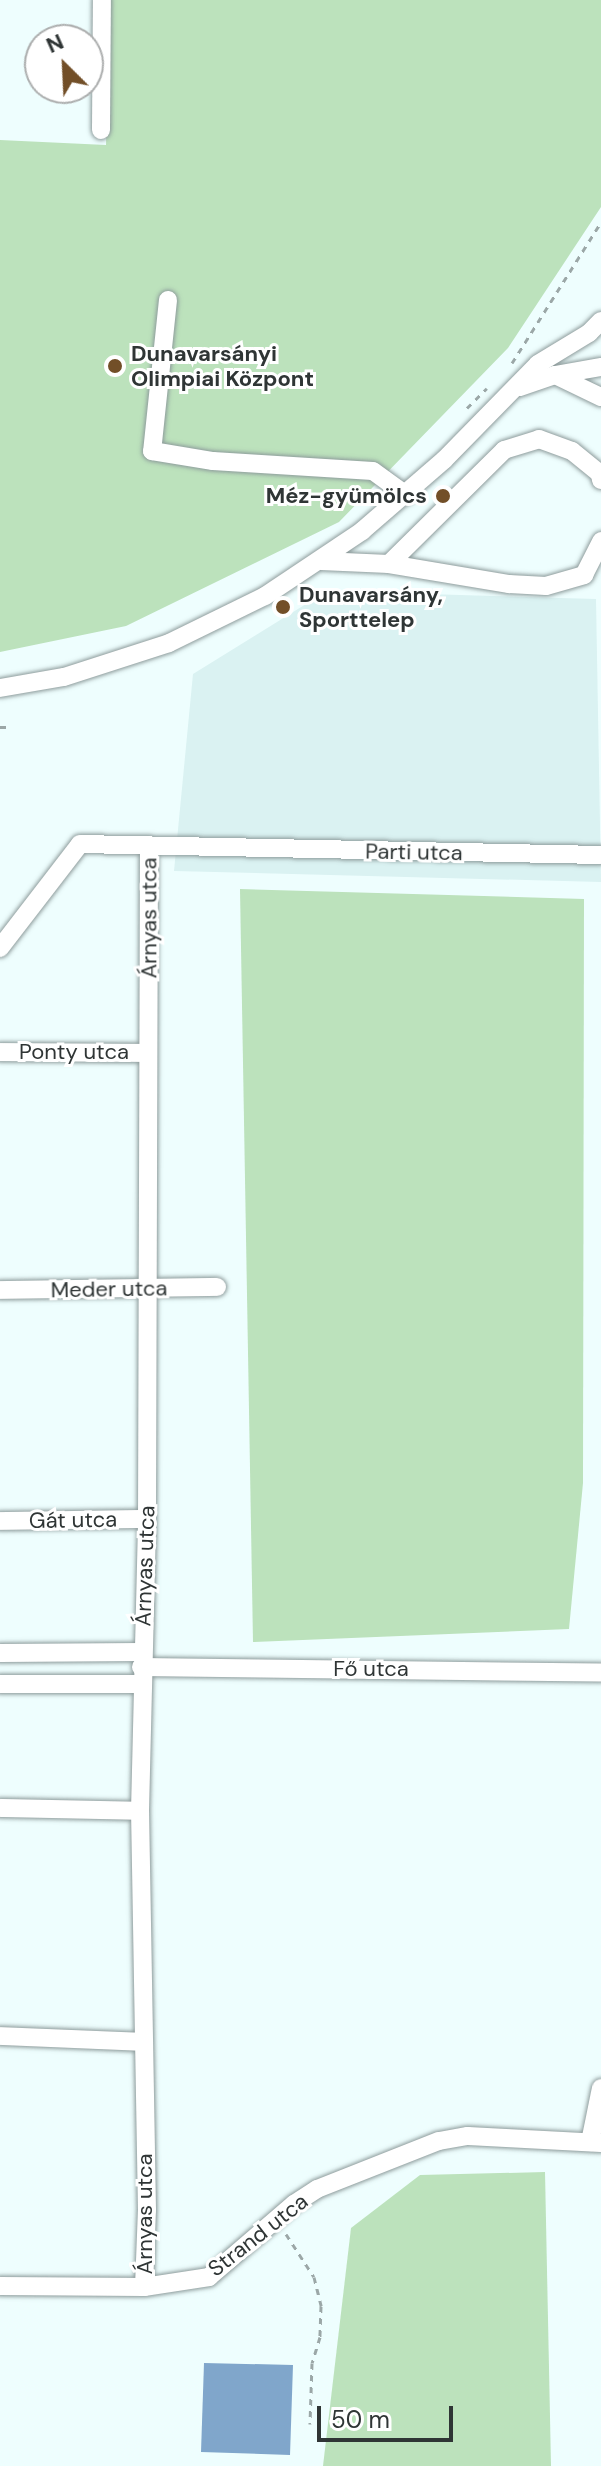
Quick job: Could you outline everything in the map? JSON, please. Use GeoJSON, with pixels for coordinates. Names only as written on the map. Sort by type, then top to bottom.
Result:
{"type":"FeatureCollection","features":[{"type":"Feature","properties":{"kind":"street"},"geometry":{"type":"LineString","coordinates":[[101,130],[102,0]]}},
{"type":"Feature","properties":{"kind":"street"},"geometry":{"type":"LineString","coordinates":[[168,300],[152,451],[213,461],[373,471],[406,495]]}},
{"type":"Feature","properties":{"kind":"street"},"geometry":{"type":"LineString","coordinates":[[0,688],[64,677],[169,643],[239,610],[321,561],[406,495],[538,364],[589,333],[601,321]]}},
{"type":"Feature","properties":{"kind":"street"},"geometry":{"type":"LineString","coordinates":[[561,349],[578,342],[601,344]]}},
{"type":"Feature","properties":{"kind":"street"},"geometry":{"type":"LineString","coordinates":[[517,388],[555,375],[601,367]]}},
{"type":"Feature","properties":{"kind":"street"},"geometry":{"type":"LineString","coordinates":[[555,375],[601,397]]}},
{"type":"Feature","properties":{"kind":"street"},"geometry":{"type":"LineString","coordinates":[[389,564],[504,450],[539,439],[572,451],[600,474],[601,480]]}},
{"type":"Feature","properties":{"kind":"street"},"geometry":{"type":"LineString","coordinates":[[321,561],[389,564],[509,584],[546,586],[584,575],[601,541]]}},
{"type":"Feature","properties":{"kind":"street"},"geometry":{"type":"LineString","coordinates":[[0,948],[80,844],[149,845]]}},
{"type":"Feature","properties":{"kind":"street","name":"Parti utca"},"geometry":{"type":"LineString","coordinates":[[149,845],[601,855]]}},
{"type":"Feature","properties":{"kind":"street","name":"Árnyas utca"},"geometry":{"type":"LineString","coordinates":[[144,2287],[147,2210],[140,1811],[147,1519],[149,845]]}},
{"type":"Feature","properties":{"kind":"street","name":"Ponty utca"},"geometry":{"type":"LineString","coordinates":[[0,1052],[148,1053]]}},
{"type":"Feature","properties":{"kind":"street","name":"Meder utca"},"geometry":{"type":"LineString","coordinates":[[0,1290],[217,1287]]}},
{"type":"Feature","properties":{"kind":"street","name":"Gát utca"},"geometry":{"type":"LineString","coordinates":[[0,1521],[147,1519]]}},
{"type":"Feature","properties":{"kind":"street","name":"Fő utca"},"geometry":{"type":"LineString","coordinates":[[0,1653],[142,1667],[601,1673]]}},
{"type":"Feature","properties":{"kind":"street","name":"Fő utca"},"geometry":{"type":"LineString","coordinates":[[0,1684],[142,1667]]}},
{"type":"Feature","properties":{"kind":"street"},"geometry":{"type":"LineString","coordinates":[[0,1808],[140,1811]]}},
{"type":"Feature","properties":{"kind":"street"},"geometry":{"type":"LineString","coordinates":[[0,2036],[143,2042]]}},
{"type":"Feature","properties":{"kind":"street"},"geometry":{"type":"LineString","coordinates":[[596,2142],[601,2088]]}},
{"type":"Feature","properties":{"kind":"street","name":"Strand utca"},"geometry":{"type":"LineString","coordinates":[[0,2286],[144,2287],[209,2277],[317,2189],[439,2141],[468,2136],[596,2142]]}},
{"type":"Feature","properties":{"kind":"path"},"geometry":{"type":"LineString","coordinates":[[507,371],[543,319],[601,222]]}},
{"type":"Feature","properties":{"kind":"path"},"geometry":{"type":"LineString","coordinates":[[458,418],[488,387]]}},
{"type":"Feature","properties":{"kind":"path"},"geometry":{"type":"LineString","coordinates":[[0,727],[7,727]]}},
{"type":"Feature","properties":{"kind":"path"},"geometry":{"type":"LineString","coordinates":[[275,2221],[314,2277],[321,2306],[320,2337],[312,2363],[310,2424]]}},
{"type":"Feature","properties":{"kind":"shaded area"},"geometry":{"type":"Polygon","coordinates":[[[327,591],[596,599],[601,882],[174,871],[193,674],[327,591]]]}},
{"type":"Feature","properties":{"kind":"green space"},"geometry":{"type":"Polygon","coordinates":[[[110,0],[601,0],[601,207],[508,348],[339,522],[126,626],[0,652],[0,140],[106,145],[110,0]]]}},
{"type":"Feature","properties":{"kind":"green space"},"geometry":{"type":"Polygon","coordinates":[[[240,889],[584,899],[583,1483],[569,1629],[253,1642],[240,889]]]}},
{"type":"Feature","properties":{"kind":"green space"},"geometry":{"type":"Polygon","coordinates":[[[545,2172],[551,2466],[323,2466],[351,2228],[420,2175],[545,2172]]]}},
{"type":"Feature","properties":{"kind":"water"},"geometry":{"type":"Polygon","coordinates":[[[204,2363],[293,2365],[290,2455],[201,2452],[204,2363]]]}},
{"type":"Feature","properties":{"kind":"place","name":"Dunavarsányi Olimpiai Központ"},"geometry":{"type":"Point","coordinates":[115,366]}},
{"type":"Feature","properties":{"kind":"place","name":"Méz-gyümölcs"},"geometry":{"type":"Point","coordinates":[443,496]}},
{"type":"Feature","properties":{"kind":"place","name":"Dunavarsány, Sporttelep"},"geometry":{"type":"Point","coordinates":[283,607]}}]}
